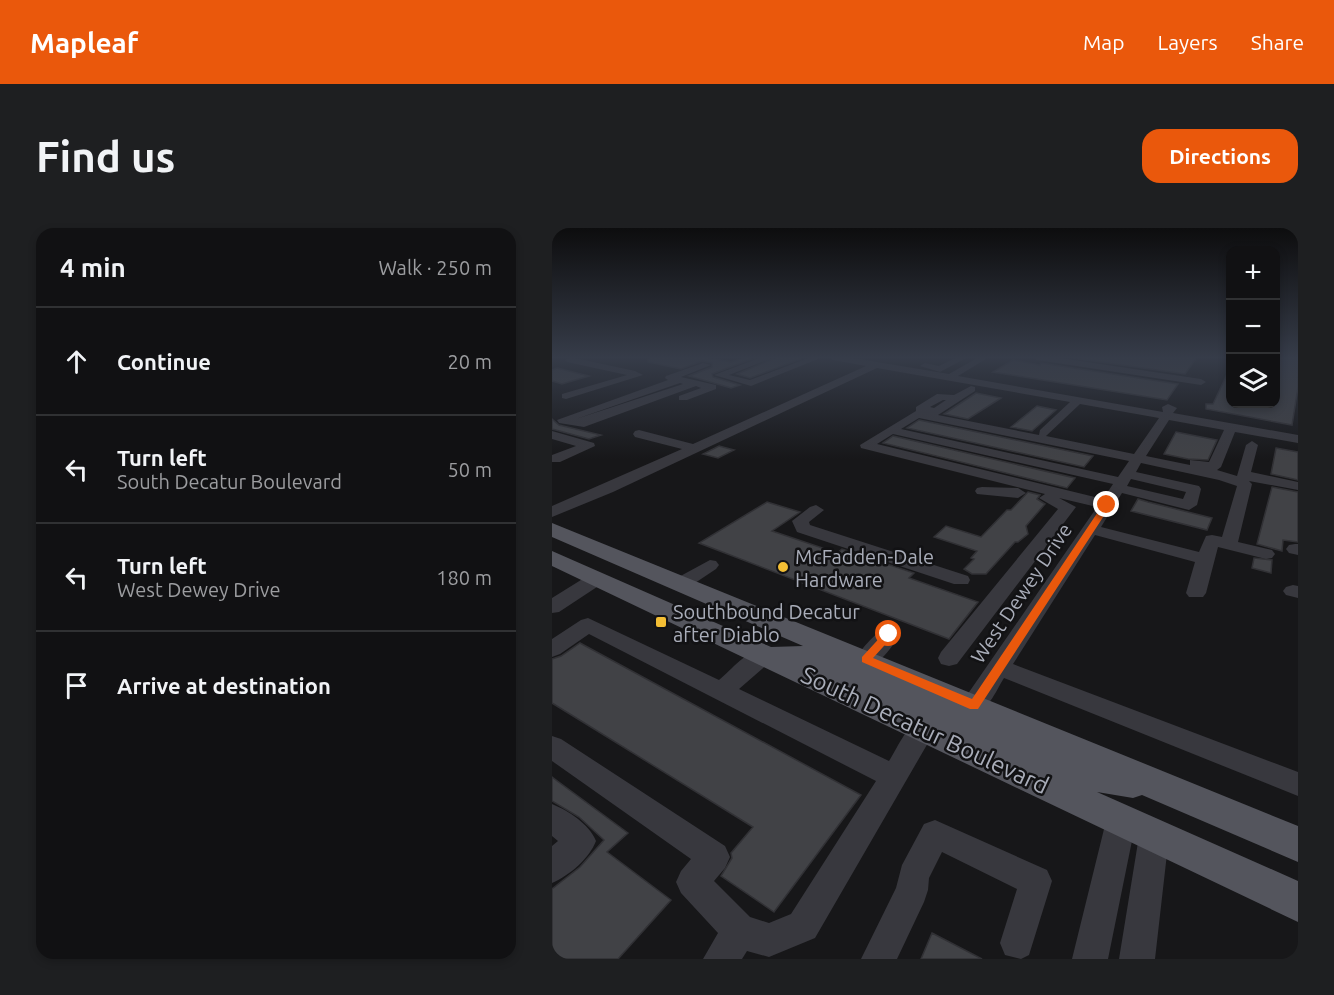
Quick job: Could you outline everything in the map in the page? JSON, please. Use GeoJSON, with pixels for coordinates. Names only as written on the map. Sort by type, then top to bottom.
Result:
{"type":"FeatureCollection","features":[{"type":"Feature","properties":{"kind":"main road","name":"South Decatur Boulevard"},"geometry":{"type":"LineString","coordinates":[[552,529],[974,705],[1298,844]]}},
{"type":"Feature","properties":{"kind":"main road","name":"South Decatur Boulevard"},"geometry":{"type":"LineString","coordinates":[[552,558],[1298,902]]}},
{"type":"Feature","properties":{"kind":"main road"},"geometry":{"type":"LineString","coordinates":[[596,579],[626,576],[691,603],[748,611]]}},
{"type":"Feature","properties":{"kind":"main road"},"geometry":{"type":"LineString","coordinates":[[763,655],[805,656],[940,711],[974,705]]}},
{"type":"Feature","properties":{"kind":"main road"},"geometry":{"type":"LineString","coordinates":[[923,729],[954,725],[1079,774],[1171,789]]}},
{"type":"Feature","properties":{"kind":"street"},"geometry":{"type":"LineString","coordinates":[[552,400],[583,391]]}},
{"type":"Feature","properties":{"kind":"street"},"geometry":{"type":"LineString","coordinates":[[647,391],[563,420],[600,430],[701,391]]}},
{"type":"Feature","properties":{"kind":"street"},"geometry":{"type":"LineString","coordinates":[[580,424],[675,391]]}},
{"type":"Feature","properties":{"kind":"street"},"geometry":{"type":"LineString","coordinates":[[552,512],[608,489],[812,391]]}},
{"type":"Feature","properties":{"kind":"street"},"geometry":{"type":"LineString","coordinates":[[956,399],[968,391]]}},
{"type":"Feature","properties":{"kind":"street"},"geometry":{"type":"LineString","coordinates":[[1007,391],[1074,404],[1174,416]]}},
{"type":"Feature","properties":{"kind":"street"},"geometry":{"type":"LineString","coordinates":[[552,393],[566,396]]}},
{"type":"Feature","properties":{"kind":"street"},"geometry":{"type":"LineString","coordinates":[[1128,400],[1229,432],[1246,430],[1298,439]]}},
{"type":"Feature","properties":{"kind":"street"},"geometry":{"type":"LineString","coordinates":[[1044,433],[1074,404]]}},
{"type":"Feature","properties":{"kind":"street"},"geometry":{"type":"LineString","coordinates":[[1107,505],[866,446],[917,414],[1113,455],[1129,471],[1223,476],[1245,484],[1229,544]]}},
{"type":"Feature","properties":{"kind":"street","name":"West Dewey Drive"},"geometry":{"type":"LineString","coordinates":[[974,705],[1129,471],[1174,416]]}},
{"type":"Feature","properties":{"kind":"street"},"geometry":{"type":"LineString","coordinates":[[891,430],[1096,476],[1129,471],[1214,467],[1229,432]]}},
{"type":"Feature","properties":{"kind":"street"},"geometry":{"type":"LineString","coordinates":[[1246,430],[1244,439],[1298,449]]}},
{"type":"Feature","properties":{"kind":"street"},"geometry":{"type":"LineString","coordinates":[[639,434],[696,448]]}},
{"type":"Feature","properties":{"kind":"street"},"geometry":{"type":"LineString","coordinates":[[552,435],[589,446],[553,459]]}},
{"type":"Feature","properties":{"kind":"street"},"geometry":{"type":"LineString","coordinates":[[1252,445],[1243,475],[1298,486]]}},
{"type":"Feature","properties":{"kind":"street"},"geometry":{"type":"LineString","coordinates":[[1080,498],[1113,455]]}},
{"type":"Feature","properties":{"kind":"street"},"geometry":{"type":"LineString","coordinates":[[949,658],[1068,507],[1058,501],[1013,492],[982,490]]}},
{"type":"Feature","properties":{"kind":"street"},"geometry":{"type":"LineString","coordinates":[[816,510],[800,521],[802,528],[961,580]]}},
{"type":"Feature","properties":{"kind":"street"},"geometry":{"type":"LineString","coordinates":[[1064,514],[1093,526],[1205,559]]}},
{"type":"Feature","properties":{"kind":"street"},"geometry":{"type":"LineString","coordinates":[[1196,593],[1212,540],[1266,554]]}},
{"type":"Feature","properties":{"kind":"street"},"geometry":{"type":"LineString","coordinates":[[682,583],[710,565]]}},
{"type":"Feature","properties":{"kind":"street"},"geometry":{"type":"LineString","coordinates":[[552,607],[596,579]]}},
{"type":"Feature","properties":{"kind":"street"},"geometry":{"type":"LineString","coordinates":[[552,649],[588,625],[894,777]]}},
{"type":"Feature","properties":{"kind":"street"},"geometry":{"type":"LineString","coordinates":[[866,660],[889,634]]}},
{"type":"Feature","properties":{"kind":"street"},"geometry":{"type":"LineString","coordinates":[[722,692],[763,655]]}},
{"type":"Feature","properties":{"kind":"street"},"geometry":{"type":"LineString","coordinates":[[998,667],[1298,784]]}},
{"type":"Feature","properties":{"kind":"street"},"geometry":{"type":"LineString","coordinates":[[552,747],[714,857],[692,882],[740,931],[769,940],[803,926],[923,729]]}},
{"type":"Feature","properties":{"kind":"street"},"geometry":{"type":"LineString","coordinates":[[552,818],[581,841],[552,867]]}},
{"type":"Feature","properties":{"kind":"street"},"geometry":{"type":"LineString","coordinates":[[1090,959],[1121,820]]}},
{"type":"Feature","properties":{"kind":"street"},"geometry":{"type":"LineString","coordinates":[[879,959],[912,890],[913,876],[935,834],[1036,882],[1017,943]]}},
{"type":"Feature","properties":{"kind":"street"},"geometry":{"type":"LineString","coordinates":[[1137,959],[1154,836]]}},
{"type":"Feature","properties":{"kind":"street"},"geometry":{"type":"LineString","coordinates":[[721,959],[740,931]]}},
{"type":"Feature","properties":{"kind":"building"},"geometry":{"type":"Polygon","coordinates":[[[1112,391],[1173,391],[1167,400],[1112,391]]]}},
{"type":"Feature","properties":{"kind":"building"},"geometry":{"type":"Polygon","coordinates":[[[1219,391],[1226,391],[1226,408],[1280,408],[1280,391],[1297,391],[1292,425],[1206,409],[1206,404],[1213,404],[1219,391]]]}},
{"type":"Feature","properties":{"kind":"building"},"geometry":{"type":"Polygon","coordinates":[[[976,393],[1001,398],[968,419],[944,414],[976,393]]]}},
{"type":"Feature","properties":{"kind":"building"},"geometry":{"type":"Polygon","coordinates":[[[1037,406],[1056,410],[1032,431],[1011,427],[1037,406]]]}},
{"type":"Feature","properties":{"kind":"building"},"geometry":{"type":"Polygon","coordinates":[[[552,419],[559,425],[601,435],[589,439],[552,429],[552,419]]]}},
{"type":"Feature","properties":{"kind":"building"},"geometry":{"type":"Polygon","coordinates":[[[919,420],[1093,456],[1084,467],[907,428],[919,420]]]}},
{"type":"Feature","properties":{"kind":"building"},"geometry":{"type":"Polygon","coordinates":[[[1176,432],[1217,440],[1208,460],[1164,454],[1176,432]]]}},
{"type":"Feature","properties":{"kind":"building"},"geometry":{"type":"Polygon","coordinates":[[[893,436],[1075,478],[1067,488],[883,443],[893,436]]]}},
{"type":"Feature","properties":{"kind":"building"},"geometry":{"type":"Polygon","coordinates":[[[719,446],[734,450],[718,458],[703,454],[719,446]]]}},
{"type":"Feature","properties":{"kind":"building"},"geometry":{"type":"Polygon","coordinates":[[[1276,448],[1298,452],[1298,480],[1271,474],[1276,448]]]}},
{"type":"Feature","properties":{"kind":"building"},"geometry":{"type":"Polygon","coordinates":[[[1272,487],[1298,492],[1298,542],[1283,540],[1282,551],[1257,544],[1272,487]]]}},
{"type":"Feature","properties":{"kind":"building"},"geometry":{"type":"Polygon","coordinates":[[[1028,492],[1040,495],[1037,499],[1045,504],[1026,526],[1028,534],[1015,542],[986,574],[972,574],[964,569],[974,559],[971,558],[977,551],[934,537],[946,526],[981,537],[1028,492]]]}},
{"type":"Feature","properties":{"kind":"building"},"geometry":{"type":"Polygon","coordinates":[[[1138,499],[1212,518],[1207,530],[1131,511],[1138,499]]]}},
{"type":"Feature","properties":{"kind":"building"},"geometry":{"type":"Polygon","coordinates":[[[767,502],[800,512],[772,531],[837,553],[842,549],[914,573],[909,578],[978,602],[949,639],[699,543],[767,502]]]}},
{"type":"Feature","properties":{"kind":"building"},"geometry":{"type":"Polygon","coordinates":[[[1254,558],[1272,560],[1271,573],[1252,568],[1254,558]]]}},
{"type":"Feature","properties":{"kind":"building"},"geometry":{"type":"Polygon","coordinates":[[[580,643],[861,795],[774,912],[721,876],[732,858],[731,853],[753,827],[552,703],[552,659],[561,656],[580,643]]]}},
{"type":"Feature","properties":{"kind":"building"},"geometry":{"type":"Polygon","coordinates":[[[552,777],[628,833],[607,852],[671,900],[618,959],[552,959],[552,889],[580,867],[604,840],[579,817],[552,801],[552,777]]]}},
{"type":"Feature","properties":{"kind":"building"},"geometry":{"type":"Polygon","coordinates":[[[932,933],[982,959],[921,959],[932,933]]]}},
{"type":"Feature","properties":{"kind":"place","name":"McFadden-Dale Hardware"},"geometry":{"type":"Point","coordinates":[783,567]}},
{"type":"Feature","properties":{"kind":"place","name":"Southbound Decatur after Diablo"},"geometry":{"type":"Point","coordinates":[661,622]}},
{"type":"Feature","properties":{"kind":"route"},"geometry":{"type":"LineString","coordinates":[[889,634],[866,660],[974,705],[1107,505]]}}]}
